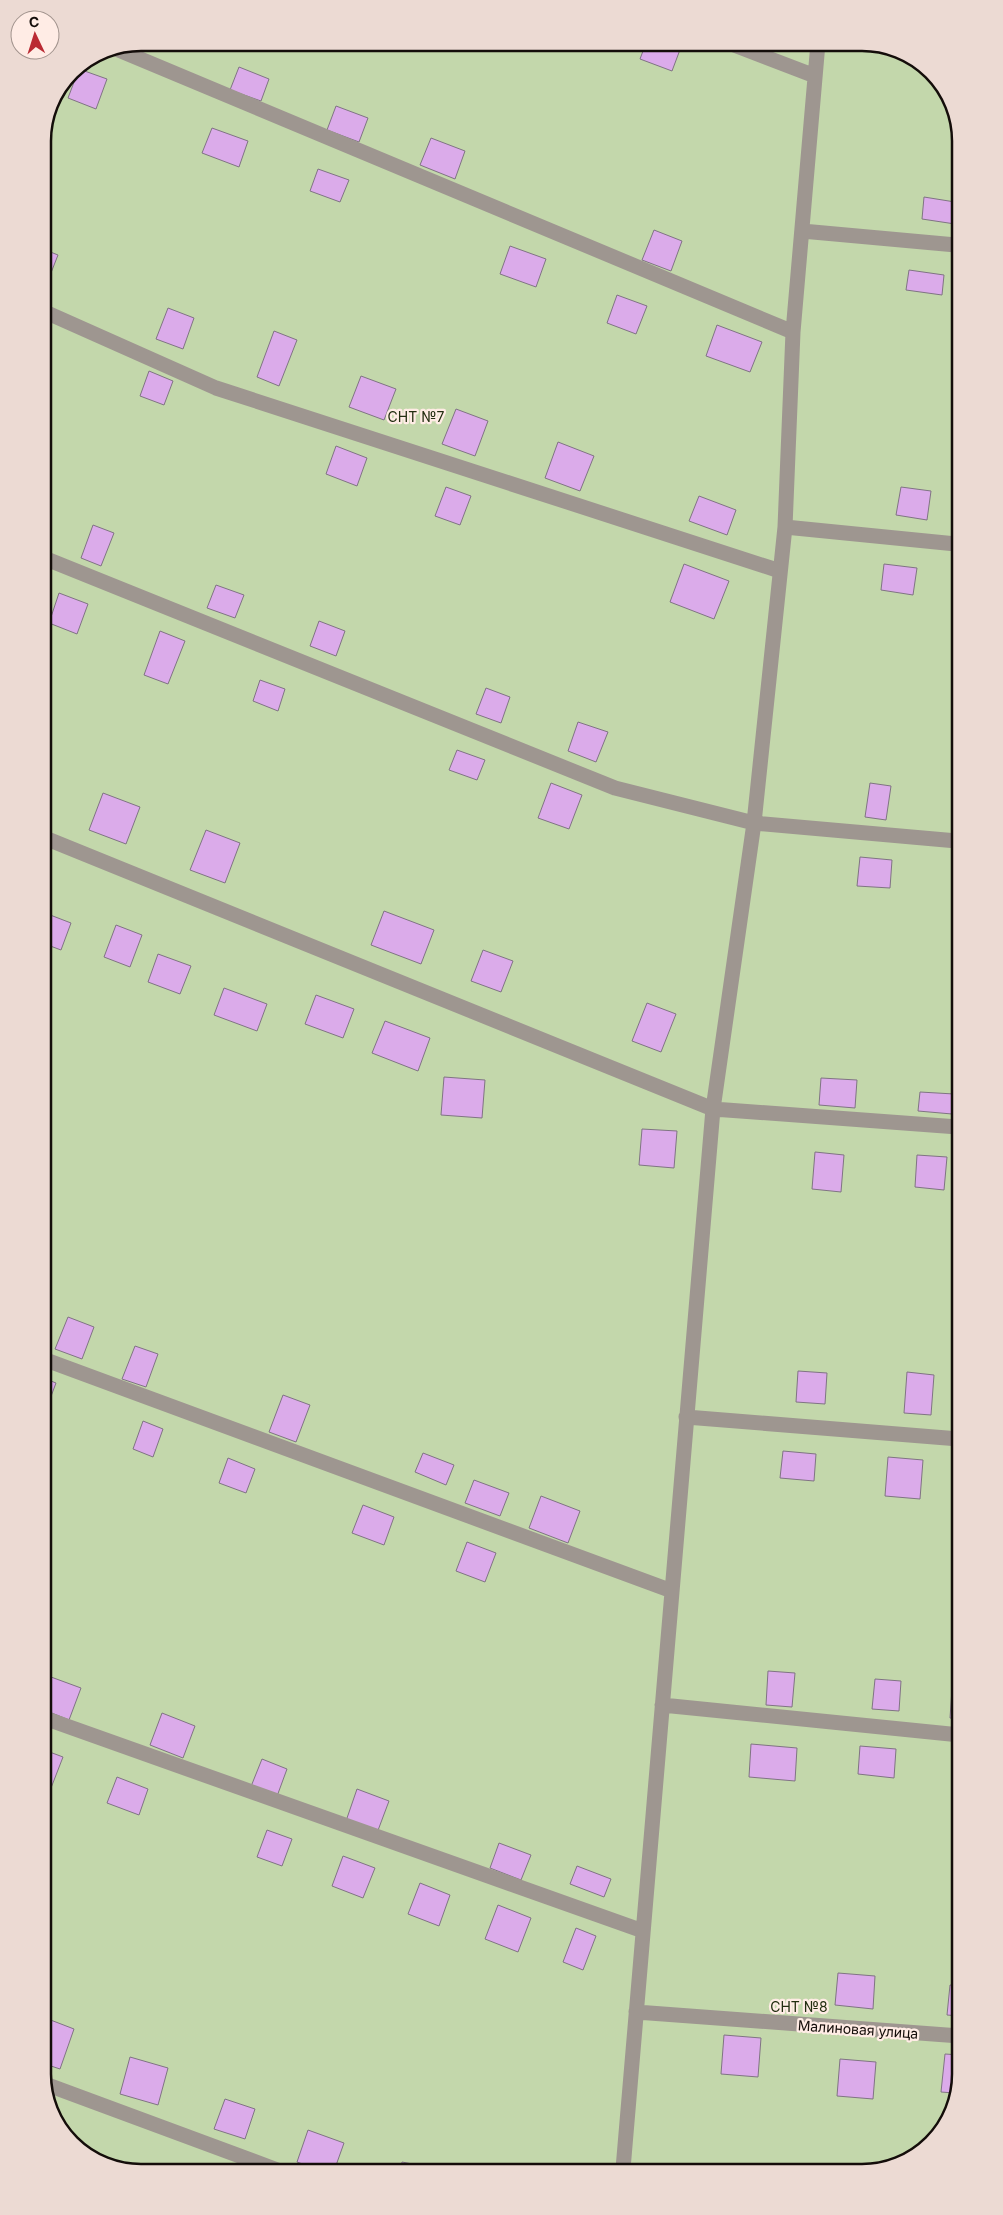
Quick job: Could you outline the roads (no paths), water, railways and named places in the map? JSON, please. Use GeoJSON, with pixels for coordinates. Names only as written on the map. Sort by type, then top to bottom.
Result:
{"type":"FeatureCollection","features":[{"type":"Feature","properties":{"kind":"street"},"geometry":{"type":"LineString","coordinates":[[750,51],[815,76]]}},
{"type":"Feature","properties":{"kind":"street"},"geometry":{"type":"LineString","coordinates":[[622,2164],[713,1109],[754,823],[785,527],[793,332],[817,51]]}},
{"type":"Feature","properties":{"kind":"street"},"geometry":{"type":"LineString","coordinates":[[125,53],[793,332]]}},
{"type":"Feature","properties":{"kind":"street"},"geometry":{"type":"LineString","coordinates":[[802,231],[952,245]]}},
{"type":"Feature","properties":{"kind":"street"},"geometry":{"type":"LineString","coordinates":[[51,315],[216,388],[780,572]]}},
{"type":"Feature","properties":{"kind":"street"},"geometry":{"type":"LineString","coordinates":[[785,527],[952,544]]}},
{"type":"Feature","properties":{"kind":"street"},"geometry":{"type":"LineString","coordinates":[[51,561],[615,788],[754,823],[952,841]]}},
{"type":"Feature","properties":{"kind":"street"},"geometry":{"type":"LineString","coordinates":[[51,841],[713,1109],[952,1128]]}},
{"type":"Feature","properties":{"kind":"street"},"geometry":{"type":"LineString","coordinates":[[51,1362],[672,1591]]}},
{"type":"Feature","properties":{"kind":"street"},"geometry":{"type":"LineString","coordinates":[[686,1418],[952,1438]]}},
{"type":"Feature","properties":{"kind":"street"},"geometry":{"type":"LineString","coordinates":[[662,1705],[952,1734]]}},
{"type":"Feature","properties":{"kind":"street"},"geometry":{"type":"LineString","coordinates":[[51,1720],[643,1931]]}},
{"type":"Feature","properties":{"kind":"street","name":"Малиновая улица"},"geometry":{"type":"LineString","coordinates":[[636,2012],[952,2035]]}},
{"type":"Feature","properties":{"kind":"street"},"geometry":{"type":"LineString","coordinates":[[52,2087],[261,2164]]}},
{"type":"Feature","properties":{"kind":"park label","name":"СНТ №7"},"geometry":{"type":"Point","coordinates":[416,416]}},
{"type":"Feature","properties":{"kind":"park label","name":"СНТ №8"},"geometry":{"type":"Point","coordinates":[799,2006]}}]}
